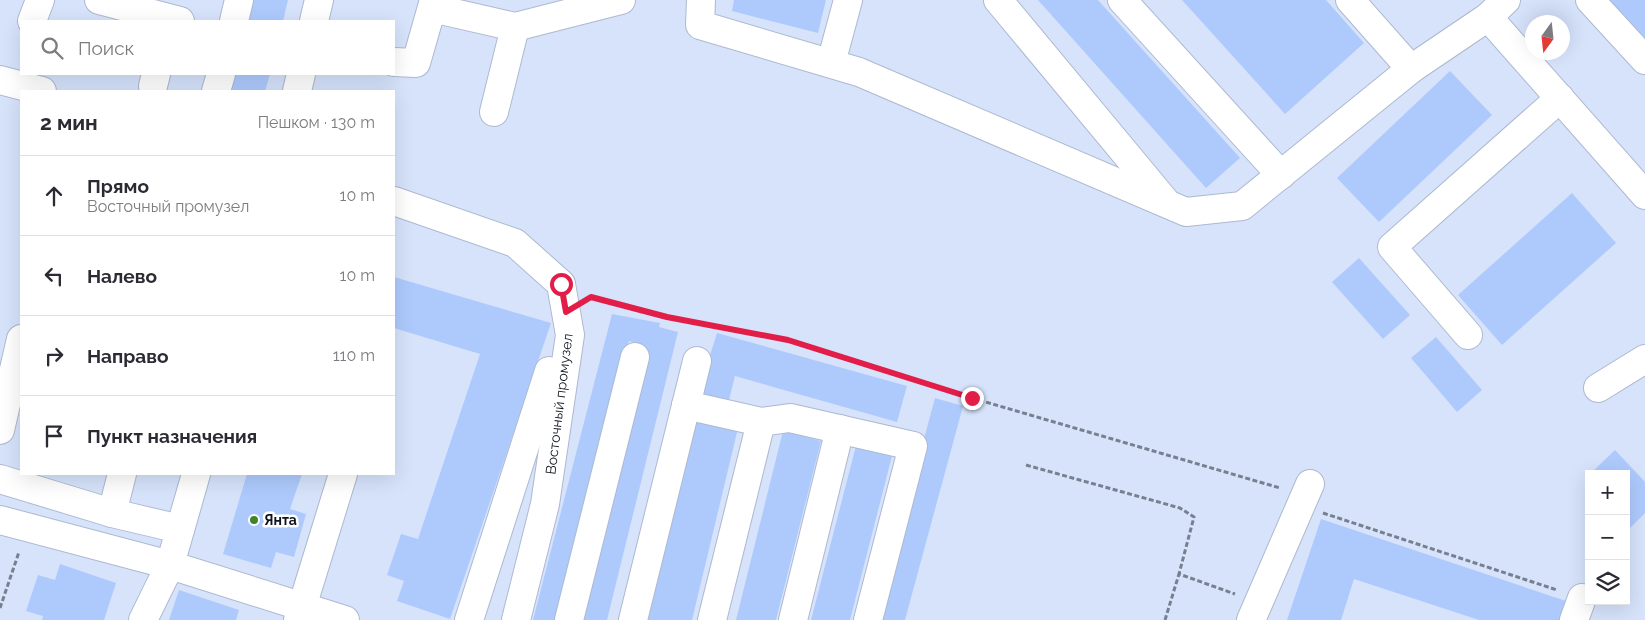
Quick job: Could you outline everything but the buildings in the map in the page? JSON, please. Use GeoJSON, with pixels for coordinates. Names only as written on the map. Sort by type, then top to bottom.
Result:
{"type":"FeatureCollection","features":[{"type":"Feature","properties":{"kind":"street"},"geometry":{"type":"LineString","coordinates":[[32,20],[40,0]]}},
{"type":"Feature","properties":{"kind":"street"},"geometry":{"type":"LineString","coordinates":[[93,20],[99,0],[172,20]]}},
{"type":"Feature","properties":{"kind":"street"},"geometry":{"type":"LineString","coordinates":[[234,20],[239,0]]}},
{"type":"Feature","properties":{"kind":"street"},"geometry":{"type":"LineString","coordinates":[[314,20],[319,0]]}},
{"type":"Feature","properties":{"kind":"street"},"geometry":{"type":"LineString","coordinates":[[395,62],[416,64],[433,4],[515,27],[621,0]]}},
{"type":"Feature","properties":{"kind":"street"},"geometry":{"type":"LineString","coordinates":[[701,0],[700,25],[859,72],[1186,212],[1242,206],[1411,69],[1497,9],[1560,98],[1645,195]]}},
{"type":"Feature","properties":{"kind":"street"},"geometry":{"type":"LineString","coordinates":[[831,63],[848,0]]}},
{"type":"Feature","properties":{"kind":"street"},"geometry":{"type":"LineString","coordinates":[[998,0],[1168,204]]}},
{"type":"Feature","properties":{"kind":"street"},"geometry":{"type":"LineString","coordinates":[[1122,0],[1281,175]]}},
{"type":"Feature","properties":{"kind":"street"},"geometry":{"type":"LineString","coordinates":[[1350,0],[1411,69]]}},
{"type":"Feature","properties":{"kind":"street"},"geometry":{"type":"LineString","coordinates":[[1590,0],[1645,60]]}},
{"type":"Feature","properties":{"kind":"street"},"geometry":{"type":"LineString","coordinates":[[494,112],[515,27]]}},
{"type":"Feature","properties":{"kind":"street"},"geometry":{"type":"LineString","coordinates":[[216,90],[221,75]]}},
{"type":"Feature","properties":{"kind":"street"},"geometry":{"type":"LineString","coordinates":[[297,90],[301,75]]}},
{"type":"Feature","properties":{"kind":"street"},"geometry":{"type":"LineString","coordinates":[[0,80],[38,90]]}},
{"type":"Feature","properties":{"kind":"street"},"geometry":{"type":"LineString","coordinates":[[1468,334],[1392,247],[1560,98]]}},
{"type":"Feature","properties":{"kind":"street","name":"Восточный промузел"},"geometry":{"type":"LineString","coordinates":[[395,201],[515,243],[561,284],[570,335],[552,372],[545,504],[516,620]]}},
{"type":"Feature","properties":{"kind":"street"},"geometry":{"type":"LineString","coordinates":[[0,430],[14,340]]}},
{"type":"Feature","properties":{"kind":"street"},"geometry":{"type":"LineString","coordinates":[[569,620],[635,356]]}},
{"type":"Feature","properties":{"kind":"street"},"geometry":{"type":"LineString","coordinates":[[1598,388],[1645,359]]}},
{"type":"Feature","properties":{"kind":"street"},"geometry":{"type":"LineString","coordinates":[[633,620],[697,361]]}},
{"type":"Feature","properties":{"kind":"street"},"geometry":{"type":"LineString","coordinates":[[470,620],[552,372]]}},
{"type":"Feature","properties":{"kind":"street"},"geometry":{"type":"LineString","coordinates":[[686,404],[761,422],[790,418],[914,446],[868,620]]}},
{"type":"Feature","properties":{"kind":"street"},"geometry":{"type":"LineString","coordinates":[[712,620],[761,422]]}},
{"type":"Feature","properties":{"kind":"street"},"geometry":{"type":"LineString","coordinates":[[793,620],[840,429]]}},
{"type":"Feature","properties":{"kind":"street"},"geometry":{"type":"LineString","coordinates":[[112,513],[122,475]]}},
{"type":"Feature","properties":{"kind":"street"},"geometry":{"type":"LineString","coordinates":[[143,620],[170,565],[196,475]]}},
{"type":"Feature","properties":{"kind":"street"},"geometry":{"type":"LineString","coordinates":[[301,613],[343,475]]}},
{"type":"Feature","properties":{"kind":"street"},"geometry":{"type":"LineString","coordinates":[[0,479],[112,513],[180,529]]}},
{"type":"Feature","properties":{"kind":"street"},"geometry":{"type":"LineString","coordinates":[[1254,611],[1305,495]]}},
{"type":"Feature","properties":{"kind":"street"},"geometry":{"type":"LineString","coordinates":[[0,520],[170,565],[301,613],[346,620]]}},
{"type":"Feature","properties":{"kind":"path"},"geometry":{"type":"LineString","coordinates":[[566,312],[591,297],[667,317],[788,340],[972,398],[1305,495],[1578,609]]}},
{"type":"Feature","properties":{"kind":"path"},"geometry":{"type":"LineString","coordinates":[[1026,465],[1180,508],[1194,517],[1165,620]]}},
{"type":"Feature","properties":{"kind":"path"},"geometry":{"type":"LineString","coordinates":[[0,608],[28,528]]}},
{"type":"Feature","properties":{"kind":"path"},"geometry":{"type":"LineString","coordinates":[[1179,574],[1254,611]]}},
{"type":"Feature","properties":{"kind":"place","name":"Янта"},"geometry":{"type":"Point","coordinates":[254,520]}},
{"type":"Feature","properties":{"kind":"route"},"geometry":{"type":"LineString","coordinates":[[561,284],[566,312],[591,297],[667,317],[788,340],[972,398]]}}]}
